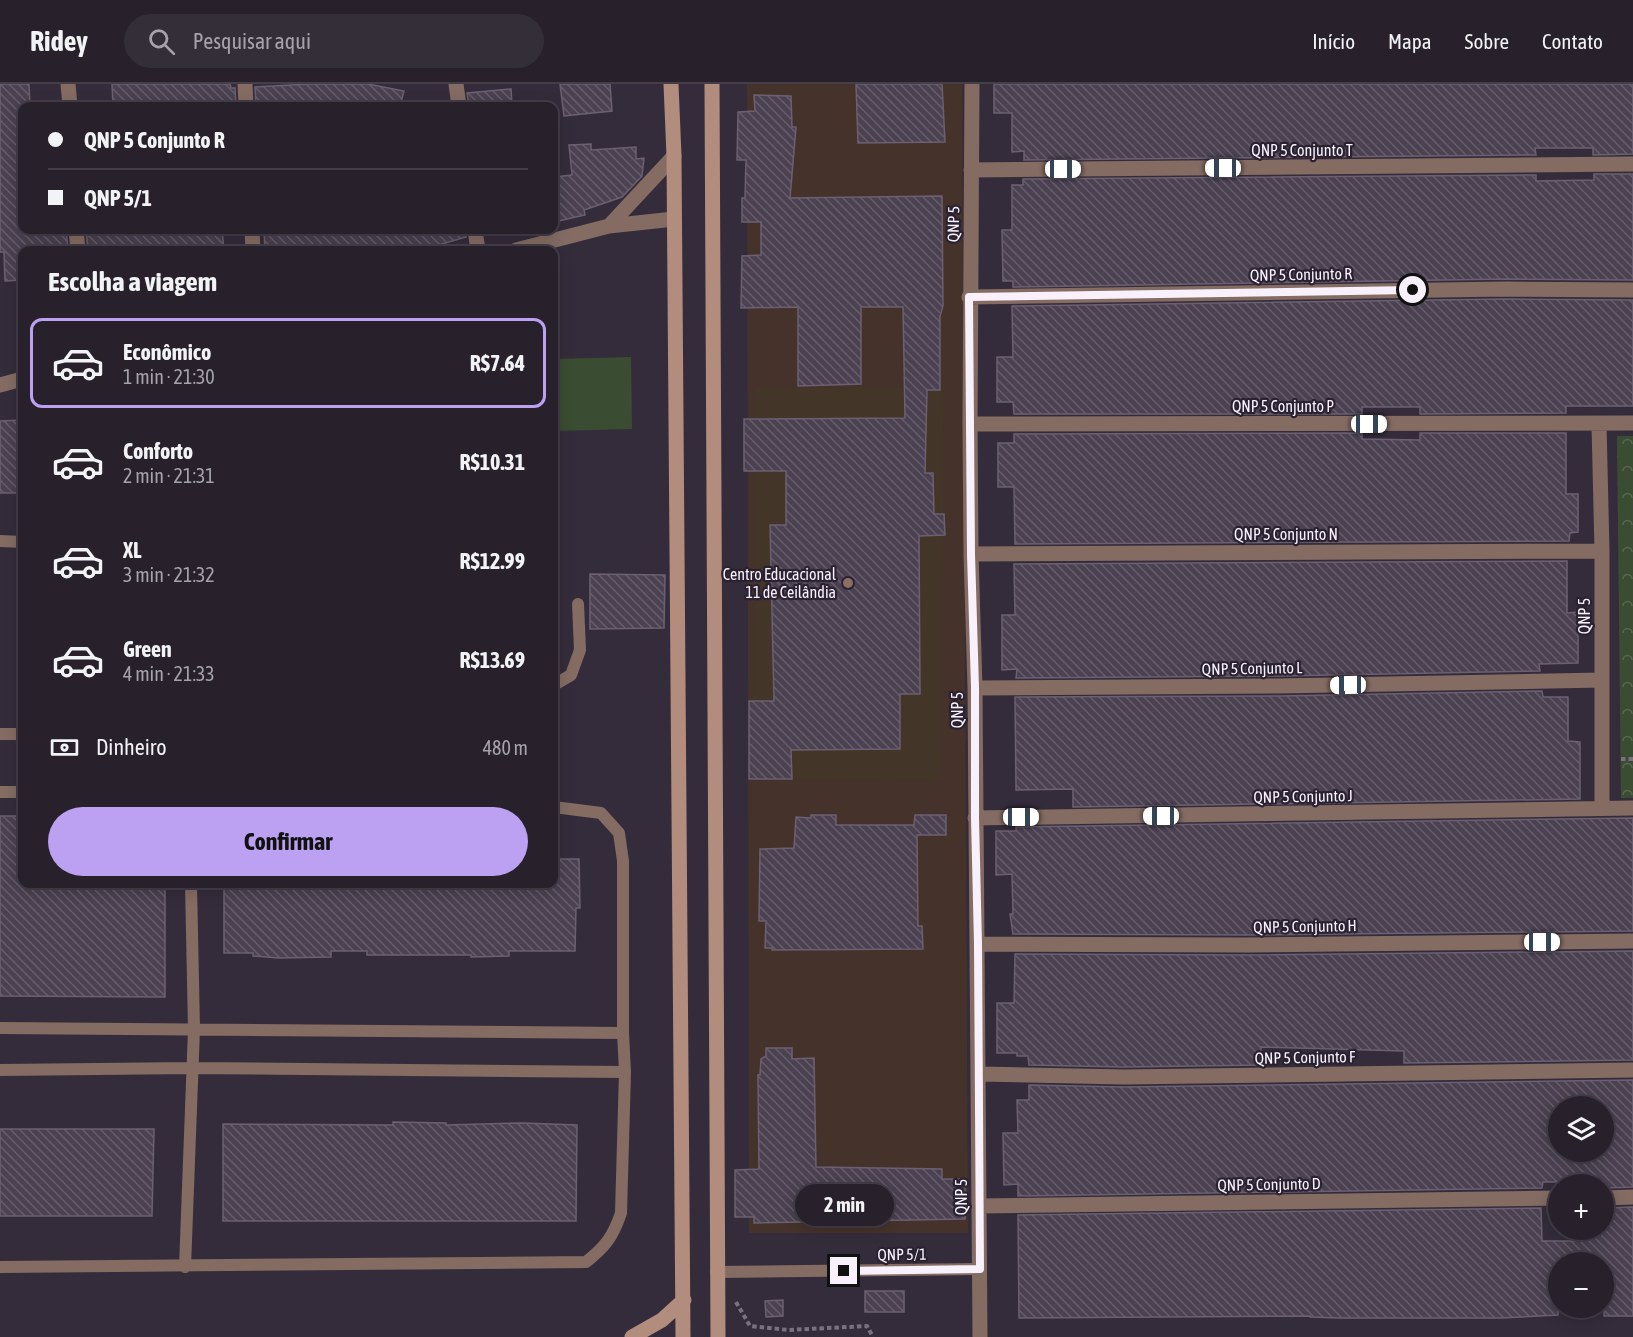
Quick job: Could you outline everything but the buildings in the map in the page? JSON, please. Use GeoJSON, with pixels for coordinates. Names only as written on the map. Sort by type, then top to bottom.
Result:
{"type":"FeatureCollection","features":[{"type":"Feature","properties":{"kind":"main road"},"geometry":{"type":"LineString","coordinates":[[671,84],[674,156],[683,1337]]}},
{"type":"Feature","properties":{"kind":"main road"},"geometry":{"type":"LineString","coordinates":[[712,84],[724,1272],[718,1337]]}},
{"type":"Feature","properties":{"kind":"main road"},"geometry":{"type":"LineString","coordinates":[[632,1337],[662,1320],[684,1300]]}},
{"type":"Feature","properties":{"kind":"street"},"geometry":{"type":"LineString","coordinates":[[68,84],[70,102]]}},
{"type":"Feature","properties":{"kind":"street"},"geometry":{"type":"LineString","coordinates":[[245,84],[246,102]]}},
{"type":"Feature","properties":{"kind":"street"},"geometry":{"type":"LineString","coordinates":[[456,84],[458,102]]}},
{"type":"Feature","properties":{"kind":"street","name":"QNP 5"},"geometry":{"type":"LineString","coordinates":[[972,84],[969,297],[978,944],[980,1337]]}},
{"type":"Feature","properties":{"kind":"street"},"geometry":{"type":"LineString","coordinates":[[609,226],[674,156]]}},
{"type":"Feature","properties":{"kind":"street","name":"QNP 5 Conjunto T"},"geometry":{"type":"LineString","coordinates":[[971,170],[1633,164]]}},
{"type":"Feature","properties":{"kind":"street"},"geometry":{"type":"LineString","coordinates":[[532,246],[609,226],[674,219]]}},
{"type":"Feature","properties":{"kind":"street","name":"QNP 5 Conjunto R"},"geometry":{"type":"LineString","coordinates":[[969,297],[1507,289],[1633,290]]}},
{"type":"Feature","properties":{"kind":"street"},"geometry":{"type":"LineString","coordinates":[[0,385],[18,380]]}},
{"type":"Feature","properties":{"kind":"street","name":"QNP 5 Conjunto P"},"geometry":{"type":"LineString","coordinates":[[970,424],[1633,423]]}},
{"type":"Feature","properties":{"kind":"street","name":"QNP 5"},"geometry":{"type":"LineString","coordinates":[[1599,424],[1602,551],[1602,808]]}},
{"type":"Feature","properties":{"kind":"street","name":"QNP 5 Conjunto N"},"geometry":{"type":"LineString","coordinates":[[971,554],[1602,551]]}},
{"type":"Feature","properties":{"kind":"street","name":"QNP 5 Conjunto L"},"geometry":{"type":"LineString","coordinates":[[975,688],[1291,686],[1602,680]]}},
{"type":"Feature","properties":{"kind":"street","name":"QNP 5 Conjunto J"},"geometry":{"type":"LineString","coordinates":[[975,818],[1633,808]]}},
{"type":"Feature","properties":{"kind":"street","name":"QNP 5 Conjunto H"},"geometry":{"type":"LineString","coordinates":[[978,944],[1247,945],[1633,941]]}},
{"type":"Feature","properties":{"kind":"street","name":"QNP 5 Conjunto F"},"geometry":{"type":"LineString","coordinates":[[978,1074],[1124,1077],[1633,1070]]}},
{"type":"Feature","properties":{"kind":"street"},"geometry":{"type":"LineString","coordinates":[[1614,1197],[1633,1197]]}},
{"type":"Feature","properties":{"kind":"street","name":"QNP 5 Conjunto D"},"geometry":{"type":"LineString","coordinates":[[979,1206],[1548,1198]]}},
{"type":"Feature","properties":{"kind":"lane"},"geometry":{"type":"LineString","coordinates":[[0,541],[18,542]]}},
{"type":"Feature","properties":{"kind":"lane"},"geometry":{"type":"LineString","coordinates":[[558,683],[571,675],[580,650],[578,604]]}},
{"type":"Feature","properties":{"kind":"lane"},"geometry":{"type":"LineString","coordinates":[[0,734],[18,734]]}},
{"type":"Feature","properties":{"kind":"lane"},"geometry":{"type":"LineString","coordinates":[[0,792],[18,792]]}},
{"type":"Feature","properties":{"kind":"lane"},"geometry":{"type":"LineString","coordinates":[[0,1267],[586,1262],[603,1249],[615,1232],[621,1213],[625,1072],[623,861],[619,834],[601,813],[558,808]]}},
{"type":"Feature","properties":{"kind":"lane"},"geometry":{"type":"LineString","coordinates":[[185,1267],[194,1029],[191,888]]}},
{"type":"Feature","properties":{"kind":"lane"},"geometry":{"type":"LineString","coordinates":[[0,1028],[623,1033]]}},
{"type":"Feature","properties":{"kind":"lane"},"geometry":{"type":"LineString","coordinates":[[0,1070],[193,1068],[625,1072]]}},
{"type":"Feature","properties":{"kind":"lane","name":"QNP 5/1"},"geometry":{"type":"LineString","coordinates":[[724,1272],[980,1269]]}},
{"type":"Feature","properties":{"kind":"path"},"geometry":{"type":"LineString","coordinates":[[1621,759],[1633,759]]}},
{"type":"Feature","properties":{"kind":"path"},"geometry":{"type":"LineString","coordinates":[[724,1272],[731,1293],[750,1326],[788,1330],[867,1326],[873,1337]]}},
{"type":"Feature","properties":{"kind":"shaded area"},"geometry":{"type":"Polygon","coordinates":[[[747,84],[962,84],[968,1233],[749,1233],[747,84]]]}},
{"type":"Feature","properties":{"kind":"shaded area","name":"Centro Educacional 11 de Ceilândia"},"geometry":{"type":"Polygon","coordinates":[[[944,387],[941,780],[753,778],[755,388],[944,387]]]}},
{"type":"Feature","properties":{"kind":"green space"},"geometry":{"type":"Polygon","coordinates":[[[631,357],[632,429],[558,431],[558,359],[631,357]]]}},
{"type":"Feature","properties":{"kind":"green space"},"geometry":{"type":"Polygon","coordinates":[[[1617,436],[1633,436],[1633,798],[1621,798],[1617,436]]]}},
{"type":"Feature","properties":{"kind":"place","name":"Centro Educacional 11 de Ceilândia"},"geometry":{"type":"Point","coordinates":[848,583]}},
{"type":"Feature","properties":{"kind":"route"},"geometry":{"type":"LineString","coordinates":[[844,1271],[980,1269],[969,297],[1413,290]]}}]}
